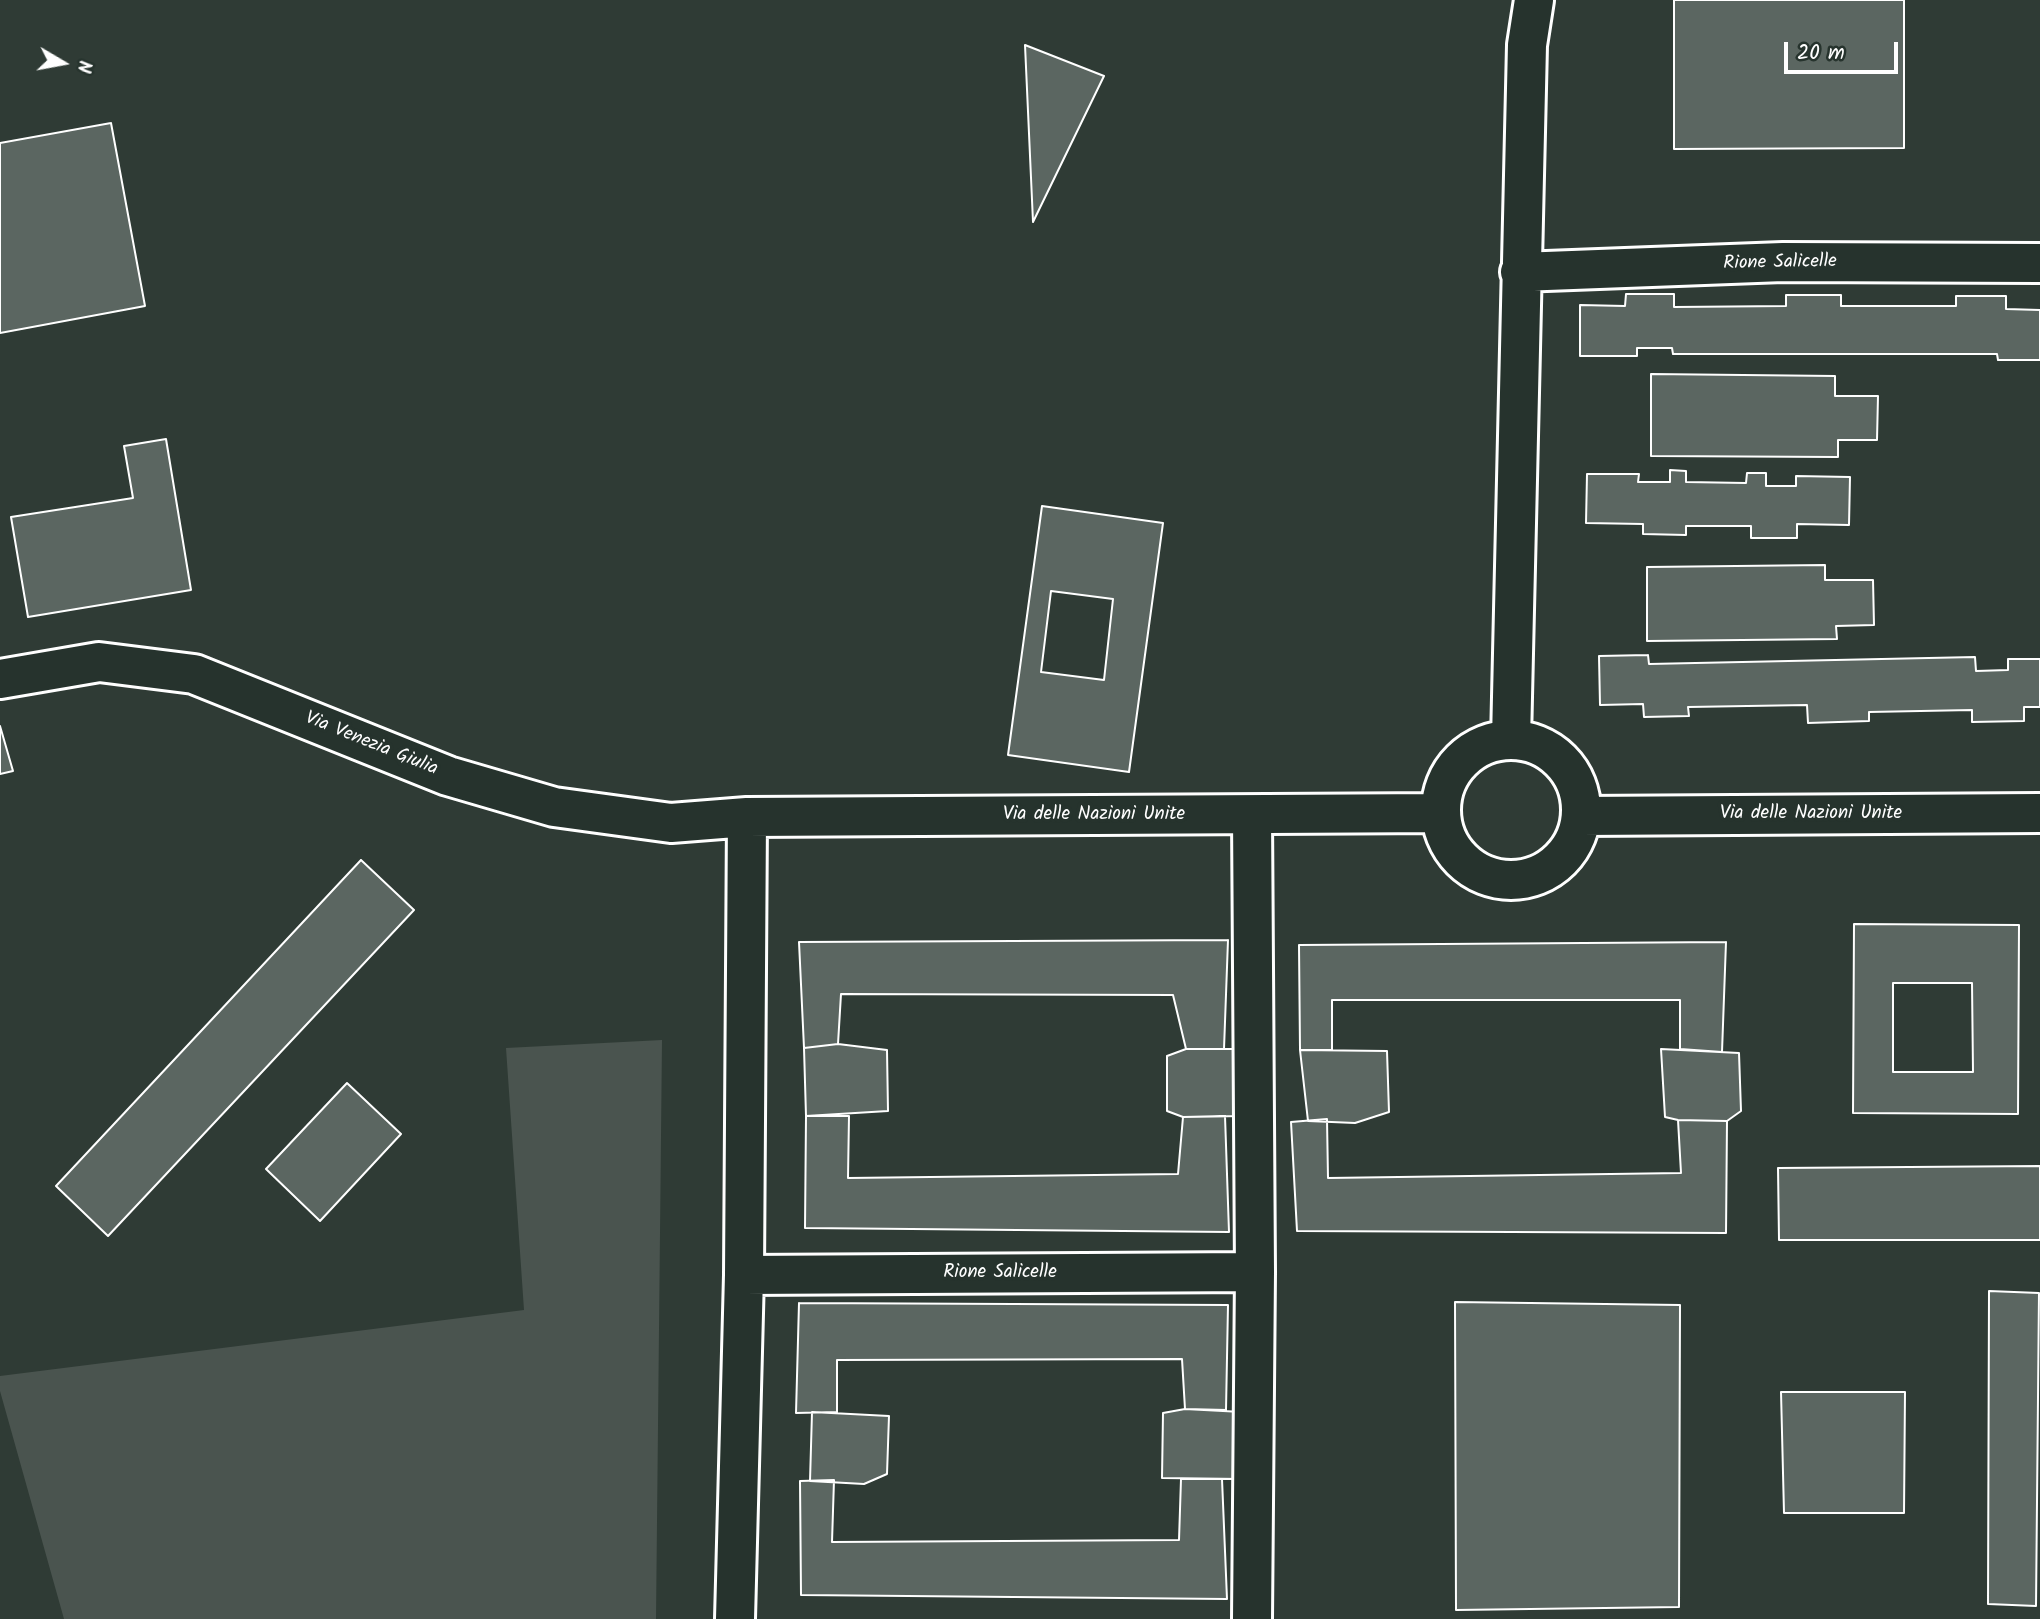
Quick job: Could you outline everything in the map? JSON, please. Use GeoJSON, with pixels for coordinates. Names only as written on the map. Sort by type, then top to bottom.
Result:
{"type":"FeatureCollection","features":[{"type":"Feature","properties":{"kind":"street"},"geometry":{"type":"LineString","coordinates":[[1511,740],[1527,45],[1534,0]]}},
{"type":"Feature","properties":{"kind":"street","name":"Rione Salicelle"},"geometry":{"type":"LineString","coordinates":[[1520,272],[1783,262],[2040,263]]}},
{"type":"Feature","properties":{"kind":"street","name":"Via Venezia Giulia"},"geometry":{"type":"LineString","coordinates":[[0,679],[99,662],[194,674],[448,776],[554,807],[671,823],[747,817]]}},
{"type":"Feature","properties":{"kind":"street"},"geometry":{"type":"LineString","coordinates":[[1511,740],[1534,743],[1554,754],[1570,771],[1579,792],[1581,816],[1576,839],[1563,858],[1544,873],[1522,880],[1498,880],[1476,871],[1458,856],[1446,836],[1441,813],[1444,790],[1453,770],[1469,754],[1489,743],[1511,740]]}},
{"type":"Feature","properties":{"kind":"street","name":"Via delle Nazioni Unite"},"geometry":{"type":"LineString","coordinates":[[747,817],[1441,813]]}},
{"type":"Feature","properties":{"kind":"street","name":"Via delle Nazioni Unite"},"geometry":{"type":"LineString","coordinates":[[1581,816],[2040,813]]}},
{"type":"Feature","properties":{"kind":"street"},"geometry":{"type":"LineString","coordinates":[[1252,815],[1255,1272],[1252,1619]]}},
{"type":"Feature","properties":{"kind":"street"},"geometry":{"type":"LineString","coordinates":[[735,1619],[744,1275],[747,817]]}},
{"type":"Feature","properties":{"kind":"street","name":"Rione Salicelle"},"geometry":{"type":"LineString","coordinates":[[744,1275],[1255,1272]]}},
{"type":"Feature","properties":{"kind":"shaded area"},"geometry":{"type":"Polygon","coordinates":[[[662,1040],[656,1619],[64,1619],[0,1391],[0,1376],[524,1310],[506,1048],[662,1040]]]}},
{"type":"Feature","properties":{"kind":"building"},"geometry":{"type":"Polygon","coordinates":[[[1674,0],[1904,0],[1904,148],[1674,149],[1674,0]]]}},
{"type":"Feature","properties":{"kind":"building"},"geometry":{"type":"Polygon","coordinates":[[[1025,45],[1104,76],[1033,222],[1025,45]]]}},
{"type":"Feature","properties":{"kind":"building"},"geometry":{"type":"Polygon","coordinates":[[[111,123],[145,306],[0,333],[0,143],[111,123]]]}},
{"type":"Feature","properties":{"kind":"building"},"geometry":{"type":"Polygon","coordinates":[[[1626,294],[1674,294],[1674,307],[1786,306],[1786,295],[1841,295],[1841,306],[1956,306],[1956,296],[2006,296],[2006,309],[2040,310],[2040,360],[1998,360],[1997,354],[1673,354],[1672,348],[1637,348],[1637,356],[1580,356],[1580,305],[1625,306],[1626,294]]]}},
{"type":"Feature","properties":{"kind":"building"},"geometry":{"type":"Polygon","coordinates":[[[1651,374],[1835,376],[1835,396],[1878,396],[1877,440],[1838,440],[1838,457],[1651,456],[1651,374]]]}},
{"type":"Feature","properties":{"kind":"building"},"geometry":{"type":"Polygon","coordinates":[[[166,439],[191,590],[28,617],[11,517],[133,498],[124,446],[166,439]]]}},
{"type":"Feature","properties":{"kind":"building"},"geometry":{"type":"Polygon","coordinates":[[[1670,470],[1686,471],[1686,482],[1746,483],[1747,473],[1766,473],[1766,486],[1796,486],[1796,476],[1850,477],[1849,525],[1797,524],[1797,538],[1751,538],[1751,526],[1686,526],[1686,535],[1643,534],[1643,524],[1586,523],[1587,474],[1639,474],[1638,482],[1670,482],[1670,470]]]}},
{"type":"Feature","properties":{"kind":"building"},"geometry":{"type":"Polygon","coordinates":[[[1042,506],[1163,523],[1129,772],[1008,755],[1042,506]],[[1051,591],[1041,672],[1104,680],[1113,599],[1051,591]]]}},
{"type":"Feature","properties":{"kind":"building"},"geometry":{"type":"Polygon","coordinates":[[[1825,565],[1825,580],[1873,580],[1874,625],[1836,626],[1837,639],[1647,641],[1647,567],[1825,565]]]}},
{"type":"Feature","properties":{"kind":"building"},"geometry":{"type":"Polygon","coordinates":[[[1648,655],[1649,664],[1975,657],[1976,671],[2008,670],[2008,659],[2040,659],[2040,707],[2024,707],[2024,721],[1972,722],[1972,710],[1869,712],[1869,721],[1808,723],[1807,705],[1688,707],[1689,716],[1644,717],[1643,704],[1600,705],[1599,656],[1648,655]]]}},
{"type":"Feature","properties":{"kind":"building"},"geometry":{"type":"Polygon","coordinates":[[[0,726],[13,771],[0,774],[0,726]]]}},
{"type":"Feature","properties":{"kind":"building"},"geometry":{"type":"Polygon","coordinates":[[[361,860],[414,910],[108,1236],[56,1186],[361,860]]]}},
{"type":"Feature","properties":{"kind":"building"},"geometry":{"type":"Polygon","coordinates":[[[1854,924],[2019,925],[2018,1114],[1853,1113],[1854,924]],[[1893,983],[1893,1072],[1973,1072],[1972,983],[1893,983]]]}},
{"type":"Feature","properties":{"kind":"building"},"geometry":{"type":"Polygon","coordinates":[[[1228,940],[1224,1049],[1186,1049],[1173,995],[841,994],[838,1044],[804,1048],[799,942],[1228,940]]]}},
{"type":"Feature","properties":{"kind":"building"},"geometry":{"type":"Polygon","coordinates":[[[1726,942],[1722,1052],[1680,1049],[1680,1000],[1332,1000],[1332,1050],[1300,1050],[1299,945],[1726,942]]]}},
{"type":"Feature","properties":{"kind":"building"},"geometry":{"type":"Polygon","coordinates":[[[838,1044],[887,1050],[888,1111],[806,1116],[804,1048],[838,1044]]]}},
{"type":"Feature","properties":{"kind":"building"},"geometry":{"type":"Polygon","coordinates":[[[1186,1049],[1242,1049],[1243,1116],[1183,1117],[1167,1111],[1167,1056],[1186,1049]]]}},
{"type":"Feature","properties":{"kind":"building"},"geometry":{"type":"Polygon","coordinates":[[[1661,1049],[1739,1053],[1741,1111],[1727,1121],[1678,1120],[1665,1117],[1661,1049]]]}},
{"type":"Feature","properties":{"kind":"building"},"geometry":{"type":"Polygon","coordinates":[[[1300,1050],[1387,1051],[1389,1112],[1355,1123],[1308,1121],[1300,1050]]]}},
{"type":"Feature","properties":{"kind":"building"},"geometry":{"type":"Polygon","coordinates":[[[347,1083],[401,1134],[320,1221],[266,1169],[347,1083]]]}},
{"type":"Feature","properties":{"kind":"building"},"geometry":{"type":"Polygon","coordinates":[[[806,1116],[849,1116],[848,1178],[1178,1174],[1183,1117],[1225,1116],[1229,1232],[805,1228],[806,1116]]]}},
{"type":"Feature","properties":{"kind":"building"},"geometry":{"type":"Polygon","coordinates":[[[1327,1119],[1328,1178],[1681,1173],[1678,1120],[1727,1121],[1726,1233],[1297,1231],[1291,1122],[1327,1119]]]}},
{"type":"Feature","properties":{"kind":"building"},"geometry":{"type":"Polygon","coordinates":[[[2040,1166],[2040,1240],[1779,1240],[1778,1168],[2040,1166]]]}},
{"type":"Feature","properties":{"kind":"building"},"geometry":{"type":"Polygon","coordinates":[[[1989,1291],[2039,1293],[2036,1606],[1988,1604],[1989,1291]]]}},
{"type":"Feature","properties":{"kind":"building"},"geometry":{"type":"Polygon","coordinates":[[[1455,1302],[1680,1305],[1679,1607],[1456,1610],[1455,1302]]]}},
{"type":"Feature","properties":{"kind":"building"},"geometry":{"type":"Polygon","coordinates":[[[799,1303],[1228,1305],[1226,1410],[1185,1409],[1182,1359],[837,1360],[837,1412],[796,1413],[799,1303]]]}},
{"type":"Feature","properties":{"kind":"building"},"geometry":{"type":"Polygon","coordinates":[[[1781,1392],[1905,1392],[1904,1513],[1784,1513],[1781,1392]]]}},
{"type":"Feature","properties":{"kind":"building"},"geometry":{"type":"Polygon","coordinates":[[[1185,1409],[1242,1412],[1241,1479],[1162,1478],[1163,1413],[1185,1409]]]}},
{"type":"Feature","properties":{"kind":"building"},"geometry":{"type":"Polygon","coordinates":[[[812,1412],[889,1416],[887,1474],[864,1484],[810,1481],[812,1412]]]}},
{"type":"Feature","properties":{"kind":"building"},"geometry":{"type":"Polygon","coordinates":[[[1181,1479],[1222,1479],[1227,1599],[801,1595],[800,1481],[834,1480],[832,1542],[1179,1540],[1181,1479]]]}}]}
